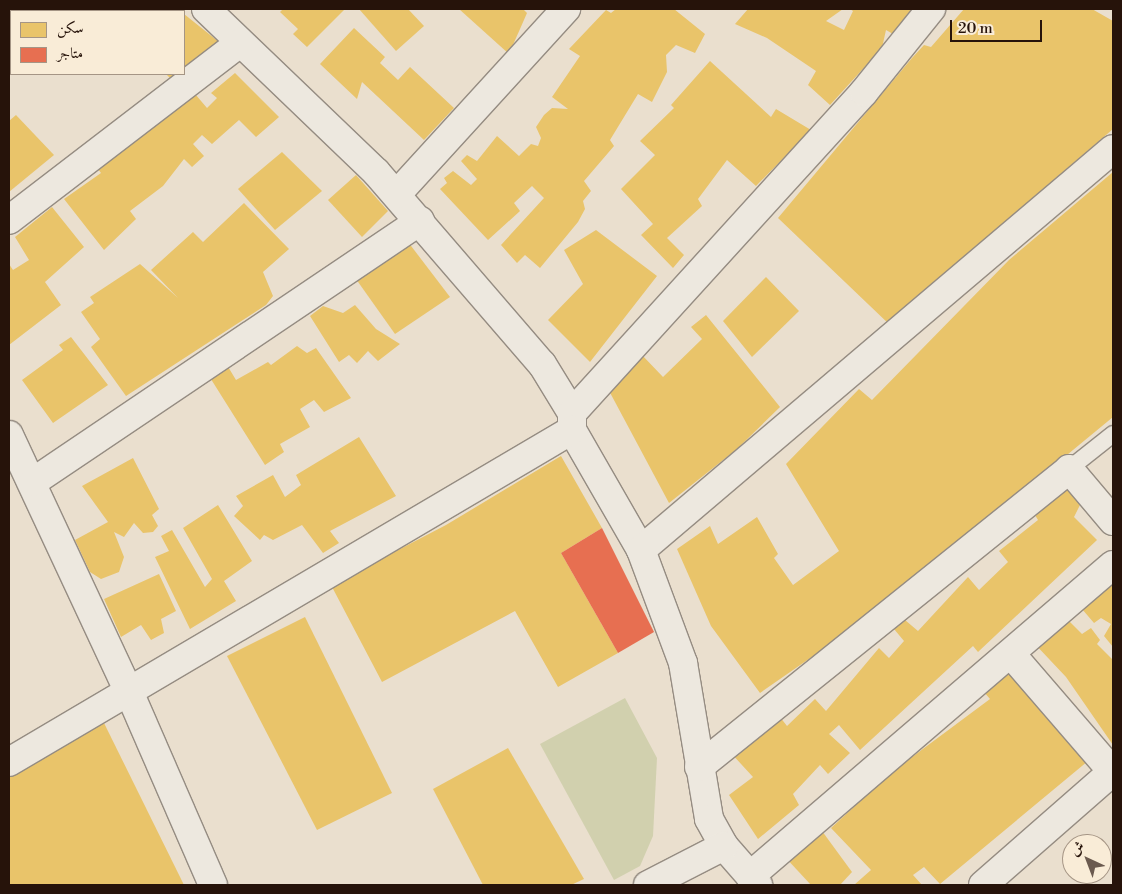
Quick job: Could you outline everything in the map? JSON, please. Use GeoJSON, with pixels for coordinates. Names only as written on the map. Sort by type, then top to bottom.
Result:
{"type":"FeatureCollection","features":[{"type":"Feature","properties":{"kind":"street"},"geometry":{"type":"LineString","coordinates":[[206,9],[397,194],[504,316],[572,421],[641,550],[683,663],[709,818],[724,846],[754,881],[1113,565]]}},
{"type":"Feature","properties":{"kind":"street"},"geometry":{"type":"LineString","coordinates":[[397,194],[566,9]]}},
{"type":"Feature","properties":{"kind":"street"},"geometry":{"type":"LineString","coordinates":[[9,762],[130,694],[572,421],[864,92],[931,9]]}},
{"type":"Feature","properties":{"kind":"street"},"geometry":{"type":"LineString","coordinates":[[9,220],[240,43]]}},
{"type":"Feature","properties":{"kind":"street"},"geometry":{"type":"LineString","coordinates":[[641,550],[1113,149]]}},
{"type":"Feature","properties":{"kind":"street"},"geometry":{"type":"LineString","coordinates":[[33,482],[420,221]]}},
{"type":"Feature","properties":{"kind":"street"},"geometry":{"type":"LineString","coordinates":[[9,435],[33,482],[130,694],[212,885]]}},
{"type":"Feature","properties":{"kind":"street"},"geometry":{"type":"LineString","coordinates":[[699,767],[1069,470],[1113,521]]}},
{"type":"Feature","properties":{"kind":"street"},"geometry":{"type":"LineString","coordinates":[[983,885],[1113,771],[1011,654]]}},
{"type":"Feature","properties":{"kind":"street"},"geometry":{"type":"LineString","coordinates":[[648,885],[724,846]]}},
{"type":"Feature","properties":{"kind":"lane"},"geometry":{"type":"LineString","coordinates":[[1069,470],[1113,434]]}},
{"type":"Feature","properties":{"kind":"green space"},"geometry":{"type":"Polygon","coordinates":[[[625,698],[657,758],[653,836],[640,866],[614,880],[540,744],[625,698]]]}},
{"type":"Feature","properties":{"kind":"building: سكن"},"geometry":{"type":"Polygon","coordinates":[[[9,9],[89,9],[10,10],[9,38],[9,9]]]}},
{"type":"Feature","properties":{"kind":"building: سكن"},"geometry":{"type":"Polygon","coordinates":[[[283,9],[345,9],[307,47],[293,34],[298,29],[280,12],[283,9]]]}},
{"type":"Feature","properties":{"kind":"building: سكن"},"geometry":{"type":"Polygon","coordinates":[[[359,9],[408,9],[424,26],[396,51],[359,9]]]}},
{"type":"Feature","properties":{"kind":"building: سكن"},"geometry":{"type":"Polygon","coordinates":[[[459,9],[523,9],[527,13],[509,54],[459,9]]]}},
{"type":"Feature","properties":{"kind":"building: سكن"},"geometry":{"type":"Polygon","coordinates":[[[616,9],[674,9],[705,34],[695,53],[676,45],[666,55],[667,72],[652,102],[638,94],[610,140],[614,146],[584,181],[591,191],[583,201],[585,209],[578,222],[540,268],[525,255],[517,263],[501,245],[544,198],[532,186],[514,203],[520,211],[488,240],[440,189],[447,183],[444,178],[453,171],[471,185],[477,179],[461,161],[467,155],[477,161],[497,136],[519,156],[531,144],[538,146],[541,138],[536,127],[544,115],[552,108],[568,109],[552,97],[580,56],[569,49],[606,10],[611,13],[616,9]]]}},
{"type":"Feature","properties":{"kind":"building: سكن"},"geometry":{"type":"Polygon","coordinates":[[[748,9],[843,9],[826,21],[844,30],[853,11],[850,9],[915,9],[893,34],[886,30],[882,48],[830,105],[808,85],[816,71],[767,38],[735,24],[748,9]]]}},
{"type":"Feature","properties":{"kind":"building: سكن"},"geometry":{"type":"Polygon","coordinates":[[[964,9],[1092,9],[1113,21],[1113,129],[936,281],[891,326],[778,218],[912,58],[924,45],[931,47],[964,9]]]}},
{"type":"Feature","properties":{"kind":"building: سكن"},"geometry":{"type":"Polygon","coordinates":[[[185,15],[219,42],[176,84],[167,75],[185,75],[185,15]]]}},
{"type":"Feature","properties":{"kind":"building: سكن"},"geometry":{"type":"Polygon","coordinates":[[[354,28],[385,57],[380,63],[398,80],[410,67],[454,108],[424,140],[362,82],[357,99],[320,64],[354,28]]]}},
{"type":"Feature","properties":{"kind":"building: سكن"},"geometry":{"type":"Polygon","coordinates":[[[710,61],[771,117],[776,109],[811,130],[756,186],[727,160],[698,199],[702,206],[667,238],[684,255],[673,268],[641,235],[653,224],[621,189],[655,155],[640,141],[674,108],[671,105],[710,61]]]}},
{"type":"Feature","properties":{"kind":"building: سكن"},"geometry":{"type":"Polygon","coordinates":[[[235,73],[279,117],[256,137],[239,120],[212,144],[202,135],[193,144],[204,156],[192,167],[184,159],[163,186],[130,211],[136,219],[104,250],[64,199],[101,173],[92,161],[190,88],[207,108],[217,98],[211,93],[235,73]]]}},
{"type":"Feature","properties":{"kind":"building: سكن"},"geometry":{"type":"Polygon","coordinates":[[[16,115],[54,155],[9,192],[9,121],[16,115]]]}},
{"type":"Feature","properties":{"kind":"building: سكن"},"geometry":{"type":"Polygon","coordinates":[[[282,152],[322,191],[275,230],[238,189],[282,152]]]}},
{"type":"Feature","properties":{"kind":"building: سكن"},"geometry":{"type":"Polygon","coordinates":[[[1113,172],[1113,417],[878,611],[760,693],[711,626],[677,549],[710,526],[718,544],[757,517],[778,554],[774,558],[793,585],[839,551],[786,464],[859,389],[872,400],[1009,260],[1113,172]]]}},
{"type":"Feature","properties":{"kind":"building: سكن"},"geometry":{"type":"Polygon","coordinates":[[[356,175],[388,211],[362,237],[328,200],[356,175]]]}},
{"type":"Feature","properties":{"kind":"building: سكن"},"geometry":{"type":"Polygon","coordinates":[[[244,203],[289,249],[263,272],[273,296],[266,305],[126,396],[91,347],[100,339],[81,312],[94,303],[90,297],[140,264],[178,298],[151,270],[193,232],[203,242],[244,203]]]}},
{"type":"Feature","properties":{"kind":"building: سكن"},"geometry":{"type":"Polygon","coordinates":[[[52,207],[84,247],[45,282],[61,305],[9,345],[9,264],[13,270],[29,260],[15,237],[52,207]]]}},
{"type":"Feature","properties":{"kind":"building: سكن"},"geometry":{"type":"Polygon","coordinates":[[[596,230],[657,276],[590,362],[548,320],[583,284],[564,250],[596,230]]]}},
{"type":"Feature","properties":{"kind":"building: سكن"},"geometry":{"type":"Polygon","coordinates":[[[405,238],[450,297],[395,334],[351,272],[405,238]]]}},
{"type":"Feature","properties":{"kind":"building: سكن"},"geometry":{"type":"Polygon","coordinates":[[[766,277],[799,311],[752,357],[723,321],[766,277]]]}},
{"type":"Feature","properties":{"kind":"building: سكن"},"geometry":{"type":"Polygon","coordinates":[[[355,305],[376,329],[400,344],[378,361],[368,351],[357,363],[349,355],[339,362],[310,316],[323,306],[343,313],[355,305]]]}},
{"type":"Feature","properties":{"kind":"building: سكن"},"geometry":{"type":"Polygon","coordinates":[[[706,315],[780,407],[737,449],[669,503],[607,387],[641,354],[663,377],[702,339],[691,327],[706,315]]]}},
{"type":"Feature","properties":{"kind":"building: سكن"},"geometry":{"type":"Polygon","coordinates":[[[71,337],[108,385],[53,423],[22,380],[63,350],[59,345],[71,337]]]}},
{"type":"Feature","properties":{"kind":"building: سكن"},"geometry":{"type":"Polygon","coordinates":[[[297,346],[307,353],[316,348],[351,398],[324,412],[314,400],[300,409],[310,427],[280,444],[284,452],[265,465],[209,376],[227,365],[236,380],[268,362],[271,365],[297,346]]]}},
{"type":"Feature","properties":{"kind":"building: سكن"},"geometry":{"type":"Polygon","coordinates":[[[359,437],[396,496],[330,531],[339,543],[323,553],[302,525],[273,540],[264,535],[260,540],[234,516],[243,506],[236,496],[273,475],[285,497],[301,485],[296,475],[359,437]]]}},
{"type":"Feature","properties":{"kind":"building: سكن"},"geometry":{"type":"Polygon","coordinates":[[[561,456],[602,528],[561,553],[618,653],[558,687],[515,611],[382,682],[331,585],[446,525],[561,456]]]}},
{"type":"Feature","properties":{"kind":"building: سكن"},"geometry":{"type":"Polygon","coordinates":[[[133,458],[159,509],[152,515],[158,526],[153,532],[143,533],[134,523],[124,537],[114,532],[124,557],[119,572],[101,579],[90,572],[75,540],[108,522],[82,486],[133,458]]]}},
{"type":"Feature","properties":{"kind":"building: سكن"},"geometry":{"type":"Polygon","coordinates":[[[1065,483],[1080,505],[1074,517],[1097,540],[978,652],[973,646],[860,750],[839,725],[829,734],[850,753],[828,774],[820,765],[793,794],[799,805],[758,839],[729,795],[753,777],[730,752],[742,740],[750,745],[780,717],[787,726],[815,699],[826,711],[879,648],[889,658],[904,641],[894,629],[905,620],[918,631],[968,577],[979,590],[1008,562],[999,551],[1038,520],[1032,510],[1065,483]]]}},
{"type":"Feature","properties":{"kind":"building: سكن"},"geometry":{"type":"Polygon","coordinates":[[[218,505],[252,561],[224,581],[236,601],[190,629],[155,557],[169,551],[161,536],[172,530],[205,587],[212,579],[183,528],[218,505]]]}},
{"type":"Feature","properties":{"kind":"building: سكن"},"geometry":{"type":"Polygon","coordinates":[[[1113,571],[1113,647],[1104,636],[1111,624],[1101,618],[1094,623],[1076,602],[1113,571]]]}},
{"type":"Feature","properties":{"kind":"building: سكن"},"geometry":{"type":"Polygon","coordinates":[[[159,574],[176,611],[161,619],[164,633],[151,640],[141,625],[121,637],[104,599],[159,574]]]}},
{"type":"Feature","properties":{"kind":"building: سكن"},"geometry":{"type":"Polygon","coordinates":[[[1064,616],[1082,634],[1091,628],[1100,640],[1097,644],[1113,660],[1113,745],[1066,677],[1033,642],[1064,616]]]}},
{"type":"Feature","properties":{"kind":"building: سكن"},"geometry":{"type":"Polygon","coordinates":[[[305,617],[392,793],[317,830],[227,656],[305,617]]]}},
{"type":"Feature","properties":{"kind":"building: سكن"},"geometry":{"type":"Polygon","coordinates":[[[1016,663],[1094,756],[940,884],[924,867],[913,875],[922,885],[854,885],[871,870],[831,828],[892,772],[990,699],[984,692],[1016,663]]]}},
{"type":"Feature","properties":{"kind":"building: سكن"},"geometry":{"type":"Polygon","coordinates":[[[104,723],[184,885],[9,885],[9,773],[104,723]]]}},
{"type":"Feature","properties":{"kind":"building: سكن"},"geometry":{"type":"Polygon","coordinates":[[[508,748],[584,879],[571,885],[483,885],[433,789],[508,748]]]}},
{"type":"Feature","properties":{"kind":"building: سكن"},"geometry":{"type":"Polygon","coordinates":[[[822,831],[852,872],[840,885],[811,885],[785,857],[822,831]]]}},
{"type":"Feature","properties":{"kind":"building: متاجر"},"geometry":{"type":"Polygon","coordinates":[[[602,528],[654,632],[618,653],[561,553],[602,528]]]}}]}
